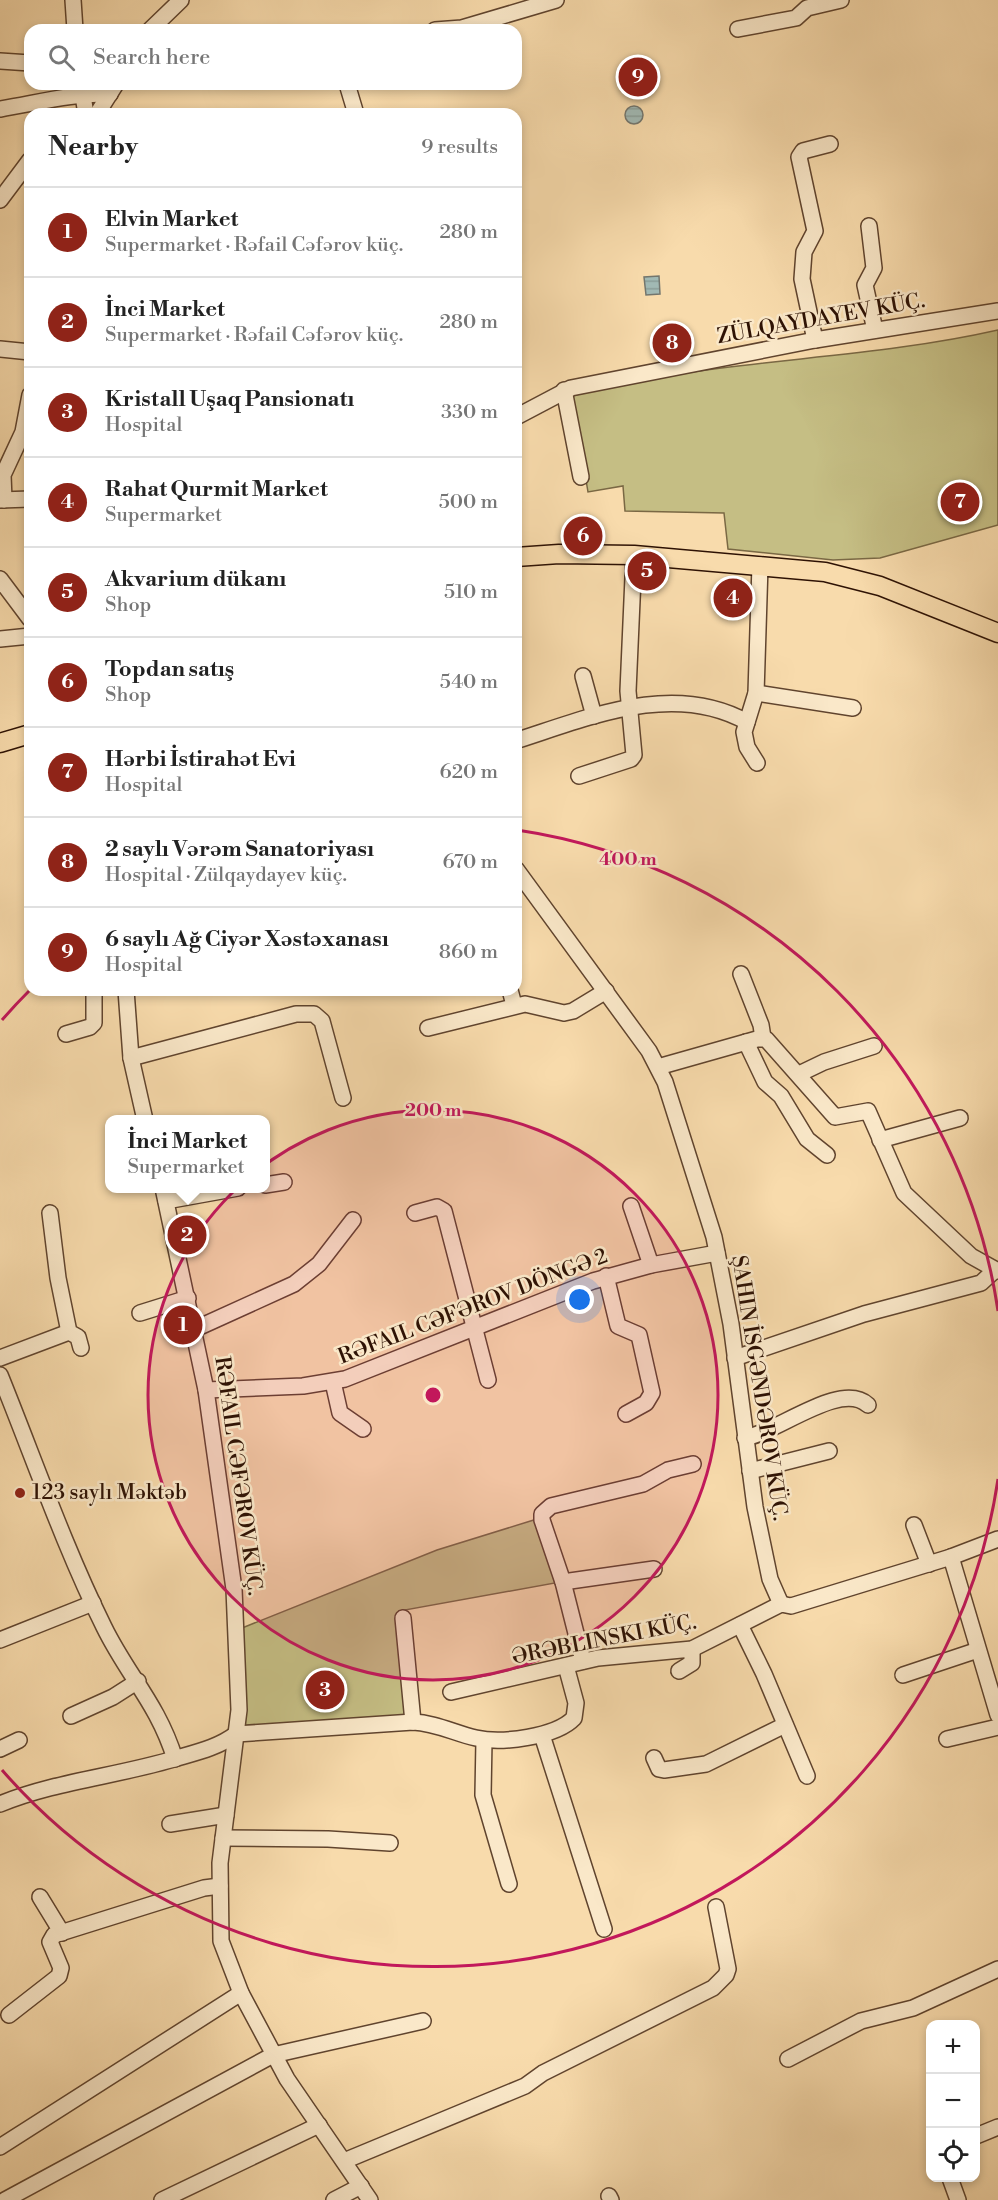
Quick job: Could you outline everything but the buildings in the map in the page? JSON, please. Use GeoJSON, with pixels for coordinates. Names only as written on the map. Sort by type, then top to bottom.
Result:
{"type":"FeatureCollection","features":[{"type":"Feature","properties":{"kind":"main road"},"geometry":{"type":"LineString","coordinates":[[522,557],[559,554],[634,555],[825,572],[858,579],[998,633]]}},
{"type":"Feature","properties":{"kind":"main road"},"geometry":{"type":"LineString","coordinates":[[0,743],[24,736]]}},
{"type":"Feature","properties":{"kind":"street"},"geometry":{"type":"LineString","coordinates":[[73,0],[75,24]]}},
{"type":"Feature","properties":{"kind":"street"},"geometry":{"type":"LineString","coordinates":[[156,24],[182,0]]}},
{"type":"Feature","properties":{"kind":"street"},"geometry":{"type":"LineString","coordinates":[[738,29],[796,18],[807,8],[840,0]]}},
{"type":"Feature","properties":{"kind":"street"},"geometry":{"type":"LineString","coordinates":[[475,24],[552,1]]}},
{"type":"Feature","properties":{"kind":"street"},"geometry":{"type":"LineString","coordinates":[[0,61],[24,63]]}},
{"type":"Feature","properties":{"kind":"street"},"geometry":{"type":"LineString","coordinates":[[0,109],[78,90]]}},
{"type":"Feature","properties":{"kind":"street"},"geometry":{"type":"LineString","coordinates":[[82,90],[85,108]]}},
{"type":"Feature","properties":{"kind":"street"},"geometry":{"type":"LineString","coordinates":[[101,108],[112,90]]}},
{"type":"Feature","properties":{"kind":"street"},"geometry":{"type":"LineString","coordinates":[[349,90],[354,108]]}},
{"type":"Feature","properties":{"kind":"street"},"geometry":{"type":"LineString","coordinates":[[815,340],[802,279],[804,252],[813,240],[815,231],[799,157],[803,151],[830,144]]}},
{"type":"Feature","properties":{"kind":"street"},"geometry":{"type":"LineString","coordinates":[[0,200],[5,181],[24,165]]}},
{"type":"Feature","properties":{"kind":"street"},"geometry":{"type":"LineString","coordinates":[[869,226],[874,268],[865,285],[875,330]]}},
{"type":"Feature","properties":{"kind":"street","name":"ZÜLQAYDAYEV KÜÇ."},"geometry":{"type":"LineString","coordinates":[[522,414],[564,390],[689,363],[998,311]]}},
{"type":"Feature","properties":{"kind":"street"},"geometry":{"type":"LineString","coordinates":[[0,350],[24,352]]}},
{"type":"Feature","properties":{"kind":"street"},"geometry":{"type":"LineString","coordinates":[[564,390],[581,477]]}},
{"type":"Feature","properties":{"kind":"street"},"geometry":{"type":"LineString","coordinates":[[24,437],[3,475],[2,500],[24,498]]}},
{"type":"Feature","properties":{"kind":"street"},"geometry":{"type":"LineString","coordinates":[[579,776],[631,759],[634,755],[628,708],[634,555]]}},
{"type":"Feature","properties":{"kind":"street"},"geometry":{"type":"LineString","coordinates":[[757,763],[744,739],[756,693],[760,565]]}},
{"type":"Feature","properties":{"kind":"street"},"geometry":{"type":"LineString","coordinates":[[0,579],[24,611]]}},
{"type":"Feature","properties":{"kind":"street"},"geometry":{"type":"LineString","coordinates":[[0,639],[24,637]]}},
{"type":"Feature","properties":{"kind":"street"},"geometry":{"type":"LineString","coordinates":[[583,676],[594,716]]}},
{"type":"Feature","properties":{"kind":"street"},"geometry":{"type":"LineString","coordinates":[[756,693],[853,708]]}},
{"type":"Feature","properties":{"kind":"street"},"geometry":{"type":"LineString","coordinates":[[522,739],[628,708],[687,703],[723,709],[747,722]]}},
{"type":"Feature","properties":{"kind":"street","name":"ŞAHIN İSGƏNDƏROV KÜÇ."},"geometry":{"type":"LineString","coordinates":[[522,877],[606,991],[658,1067],[707,1215],[717,1253],[729,1309],[745,1438],[765,1560],[774,1593],[781,1604]]}},
{"type":"Feature","properties":{"kind":"street"},"geometry":{"type":"LineString","coordinates":[[735,1358],[864,1314],[981,1283],[996,1271],[971,1256],[913,1204],[897,1183],[868,1112],[835,1117],[799,1074],[763,1038],[761,1025],[741,974]]}},
{"type":"Feature","properties":{"kind":"street"},"geometry":{"type":"LineString","coordinates":[[428,1028],[514,1005],[536,1004],[564,1013],[579,1008],[606,991]]}},
{"type":"Feature","properties":{"kind":"street"},"geometry":{"type":"LineString","coordinates":[[66,1034],[90,1027],[94,1023],[94,996]]}},
{"type":"Feature","properties":{"kind":"street"},"geometry":{"type":"LineString","coordinates":[[126,996],[131,1058],[144,1115]]}},
{"type":"Feature","properties":{"kind":"street"},"geometry":{"type":"LineString","coordinates":[[512,996],[514,1005]]}},
{"type":"Feature","properties":{"kind":"street"},"geometry":{"type":"LineString","coordinates":[[131,1058],[296,1014],[314,1014],[322,1022],[343,1098]]}},
{"type":"Feature","properties":{"kind":"street"},"geometry":{"type":"LineString","coordinates":[[658,1067],[763,1038]]}},
{"type":"Feature","properties":{"kind":"street"},"geometry":{"type":"LineString","coordinates":[[746,1042],[765,1082],[781,1096],[807,1139],[827,1155]]}},
{"type":"Feature","properties":{"kind":"street"},"geometry":{"type":"LineString","coordinates":[[799,1074],[824,1062],[874,1046]]}},
{"type":"Feature","properties":{"kind":"street"},"geometry":{"type":"LineString","coordinates":[[880,1140],[960,1118]]}},
{"type":"Feature","properties":{"kind":"street"},"geometry":{"type":"LineString","coordinates":[[270,1184],[284,1182]]}},
{"type":"Feature","properties":{"kind":"street"},"geometry":{"type":"LineString","coordinates":[[165,1195],[186,1193]]}},
{"type":"Feature","properties":{"kind":"street","name":"RƏFAIL CƏFƏROV KÜÇ."},"geometry":{"type":"LineString","coordinates":[[165,1195],[206,1390],[234,1589],[239,1710],[223,1838],[220,1886],[221,1941],[241,1993],[273,2055],[370,2200]]}},
{"type":"Feature","properties":{"kind":"street"},"geometry":{"type":"LineString","coordinates":[[631,1206],[651,1265]]}},
{"type":"Feature","properties":{"kind":"street"},"geometry":{"type":"LineString","coordinates":[[416,1213],[437,1207],[444,1211],[488,1380]]}},
{"type":"Feature","properties":{"kind":"street"},"geometry":{"type":"LineString","coordinates":[[50,1213],[58,1278],[69,1332],[78,1337],[81,1348]]}},
{"type":"Feature","properties":{"kind":"street"},"geometry":{"type":"LineString","coordinates":[[195,1329],[294,1284],[319,1264],[353,1220]]}},
{"type":"Feature","properties":{"kind":"street","name":"RƏFAIL CƏFƏROV DÖNGƏ 2"},"geometry":{"type":"LineString","coordinates":[[206,1390],[282,1388],[333,1382],[358,1375],[606,1276],[717,1253]]}},
{"type":"Feature","properties":{"kind":"street"},"geometry":{"type":"LineString","coordinates":[[606,1276],[618,1326],[639,1335],[643,1342],[652,1393],[646,1402],[626,1414]]}},
{"type":"Feature","properties":{"kind":"street"},"geometry":{"type":"LineString","coordinates":[[140,1313],[188,1298]]}},
{"type":"Feature","properties":{"kind":"street"},"geometry":{"type":"LineString","coordinates":[[0,1358],[69,1332]]}},
{"type":"Feature","properties":{"kind":"street"},"geometry":{"type":"LineString","coordinates":[[0,1374],[93,1603],[118,1653],[138,1681],[163,1724],[176,1759]]}},
{"type":"Feature","properties":{"kind":"street"},"geometry":{"type":"LineString","coordinates":[[333,1382],[340,1413],[363,1429]]}},
{"type":"Feature","properties":{"kind":"street"},"geometry":{"type":"LineString","coordinates":[[745,1438],[765,1433],[836,1399],[855,1396],[868,1405]]}},
{"type":"Feature","properties":{"kind":"street"},"geometry":{"type":"LineString","coordinates":[[750,1471],[829,1451]]}},
{"type":"Feature","properties":{"kind":"street"},"geometry":{"type":"LineString","coordinates":[[583,1661],[563,1582],[542,1520],[546,1509],[643,1484],[668,1470],[693,1464]]}},
{"type":"Feature","properties":{"kind":"street"},"geometry":{"type":"LineString","coordinates":[[914,1525],[929,1564]]}},
{"type":"Feature","properties":{"kind":"street","name":"ƏRƏBLINSKI KÜÇ."},"geometry":{"type":"LineString","coordinates":[[451,1692],[583,1661],[692,1649],[781,1604],[791,1606],[951,1557],[998,1539]]}},
{"type":"Feature","properties":{"kind":"street"},"geometry":{"type":"LineString","coordinates":[[951,1557],[998,1715]]}},
{"type":"Feature","properties":{"kind":"street"},"geometry":{"type":"LineString","coordinates":[[563,1582],[654,1569]]}},
{"type":"Feature","properties":{"kind":"street"},"geometry":{"type":"LineString","coordinates":[[0,1640],[93,1603]]}},
{"type":"Feature","properties":{"kind":"street"},"geometry":{"type":"LineString","coordinates":[[403,1618],[413,1722]]}},
{"type":"Feature","properties":{"kind":"street"},"geometry":{"type":"LineString","coordinates":[[740,1625],[764,1674],[807,1776]]}},
{"type":"Feature","properties":{"kind":"street"},"geometry":{"type":"LineString","coordinates":[[679,1671],[692,1663],[692,1649]]}},
{"type":"Feature","properties":{"kind":"street"},"geometry":{"type":"LineString","coordinates":[[903,1675],[978,1650]]}},
{"type":"Feature","properties":{"kind":"street"},"geometry":{"type":"LineString","coordinates":[[0,1804],[24,1796],[125,1774],[176,1759],[210,1748],[236,1734],[413,1722],[441,1725],[484,1740],[542,1734],[561,1728],[574,1718],[576,1703],[566,1666]]}},
{"type":"Feature","properties":{"kind":"street"},"geometry":{"type":"LineString","coordinates":[[71,1716],[114,1697],[138,1681]]}},
{"type":"Feature","properties":{"kind":"street"},"geometry":{"type":"LineString","coordinates":[[654,1758],[659,1769],[664,1770],[706,1764],[785,1725]]}},
{"type":"Feature","properties":{"kind":"street"},"geometry":{"type":"LineString","coordinates":[[947,1739],[998,1727]]}},
{"type":"Feature","properties":{"kind":"street"},"geometry":{"type":"LineString","coordinates":[[542,1734],[604,1929]]}},
{"type":"Feature","properties":{"kind":"street"},"geometry":{"type":"LineString","coordinates":[[0,1749],[20,1740]]}},
{"type":"Feature","properties":{"kind":"street"},"geometry":{"type":"LineString","coordinates":[[484,1740],[483,1795],[509,1884]]}},
{"type":"Feature","properties":{"kind":"street"},"geometry":{"type":"LineString","coordinates":[[210,1748],[226,1750],[232,1767]]}},
{"type":"Feature","properties":{"kind":"street"},"geometry":{"type":"LineString","coordinates":[[170,1824],[226,1815]]}},
{"type":"Feature","properties":{"kind":"street"},"geometry":{"type":"LineString","coordinates":[[223,1838],[390,1843]]}},
{"type":"Feature","properties":{"kind":"street"},"geometry":{"type":"LineString","coordinates":[[9,2015],[59,1976],[61,1968],[50,1942],[54,1935],[204,1888],[220,1886]]}},
{"type":"Feature","properties":{"kind":"street"},"geometry":{"type":"LineString","coordinates":[[40,1897],[62,1933]]}},
{"type":"Feature","properties":{"kind":"street"},"geometry":{"type":"LineString","coordinates":[[344,2161],[525,2086],[543,2073],[713,1988],[726,1975],[728,1969],[716,1907]]}},
{"type":"Feature","properties":{"kind":"street"},"geometry":{"type":"LineString","coordinates":[[788,2059],[861,2021],[913,2008],[998,1969]]}},
{"type":"Feature","properties":{"kind":"street"},"geometry":{"type":"LineString","coordinates":[[0,2146],[241,1993]]}},
{"type":"Feature","properties":{"kind":"street"},"geometry":{"type":"LineString","coordinates":[[5,2200],[273,2055],[423,2021]]}},
{"type":"Feature","properties":{"kind":"street"},"geometry":{"type":"LineString","coordinates":[[162,2200],[319,2125]]}},
{"type":"Feature","properties":{"kind":"street"},"geometry":{"type":"LineString","coordinates":[[980,2134],[998,2127]]}},
{"type":"Feature","properties":{"kind":"street"},"geometry":{"type":"LineString","coordinates":[[951,2182],[958,2200]]}},
{"type":"Feature","properties":{"kind":"street"},"geometry":{"type":"LineString","coordinates":[[334,2200],[361,2186]]}},
{"type":"Feature","properties":{"kind":"shaded area"},"geometry":{"type":"Polygon","coordinates":[[[998,330],[998,525],[880,558],[833,560],[728,549],[724,513],[625,511],[623,486],[588,492],[572,396],[677,374],[892,348],[998,330]]]}},
{"type":"Feature","properties":{"kind":"shaded area"},"geometry":{"type":"Polygon","coordinates":[[[537,1519],[555,1583],[399,1611],[408,1716],[243,1729],[242,1628],[437,1550],[537,1519]]]}},
{"type":"Feature","properties":{"kind":"water"},"geometry":{"type":"Polygon","coordinates":[[[634,106],[640,109],[643,115],[640,121],[634,124],[628,121],[625,115],[628,109],[634,106]]]}},
{"type":"Feature","properties":{"kind":"water"},"geometry":{"type":"Polygon","coordinates":[[[659,276],[660,294],[646,295],[644,277],[659,276]]]}},
{"type":"Feature","properties":{"kind":"place","name":"6 saylı Ağ Ciyər Xəstəxanası"},"geometry":{"type":"Point","coordinates":[638,77]}},
{"type":"Feature","properties":{"kind":"place","name":"2 saylı Vərəm Sanatoriyası"},"geometry":{"type":"Point","coordinates":[672,343]}},
{"type":"Feature","properties":{"kind":"place","name":"Hərbi İstirahət Evi"},"geometry":{"type":"Point","coordinates":[960,502]}},
{"type":"Feature","properties":{"kind":"place","name":"Topdan satış"},"geometry":{"type":"Point","coordinates":[583,536]}},
{"type":"Feature","properties":{"kind":"place","name":"Akvarium dükanı"},"geometry":{"type":"Point","coordinates":[647,571]}},
{"type":"Feature","properties":{"kind":"place","name":"Rahat Qurmit Market"},"geometry":{"type":"Point","coordinates":[733,598]}},
{"type":"Feature","properties":{"kind":"place","name":"İnci Market"},"geometry":{"type":"Point","coordinates":[187,1235]}},
{"type":"Feature","properties":{"kind":"place","name":"Elvin Market"},"geometry":{"type":"Point","coordinates":[183,1325]}},
{"type":"Feature","properties":{"kind":"place","name":"123 saylı Məktəb"},"geometry":{"type":"Point","coordinates":[20,1493]}},
{"type":"Feature","properties":{"kind":"place","name":"Kristall Uşaq Pansionatı"},"geometry":{"type":"Point","coordinates":[325,1690]}}]}
